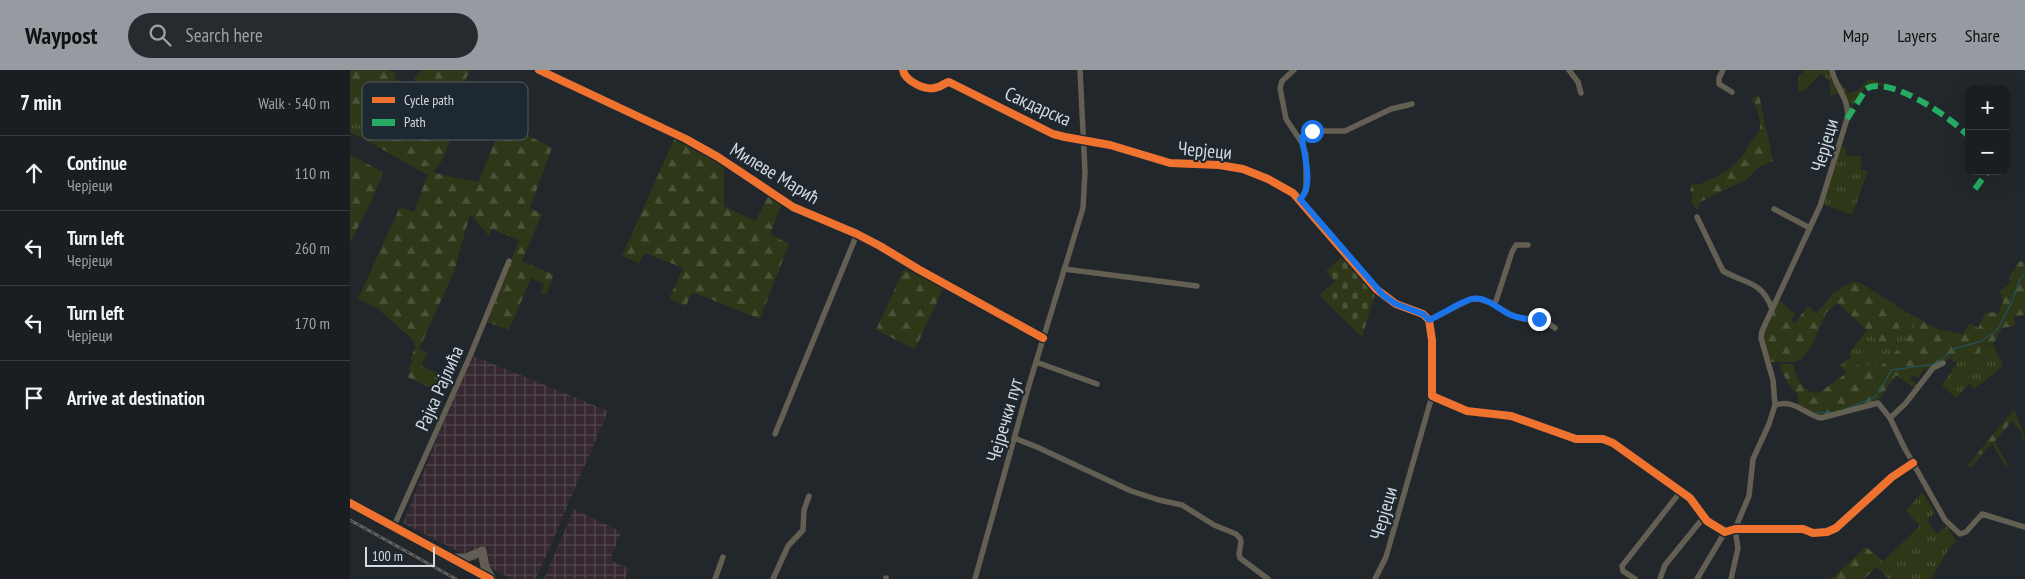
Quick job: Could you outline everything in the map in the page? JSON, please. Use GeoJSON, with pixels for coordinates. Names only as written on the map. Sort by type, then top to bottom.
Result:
{"type":"FeatureCollection","features":[{"type":"Feature","properties":{"kind":"main road"},"geometry":{"type":"LineString","coordinates":[[350,503],[491,579]]}},
{"type":"Feature","properties":{"kind":"main road"},"geometry":{"type":"LineString","coordinates":[[453,558],[462,559],[482,551],[484,567],[491,579]]}},
{"type":"Feature","properties":{"kind":"street","name":"Милеве Мaрић"},"geometry":{"type":"LineString","coordinates":[[539,70],[670,130],[718,157],[793,207],[857,234],[1043,338]]}},
{"type":"Feature","properties":{"kind":"street","name":"Сакдарска"},"geometry":{"type":"LineString","coordinates":[[903,70],[902,72],[917,84],[935,88],[949,82],[1053,134],[1083,139]]}},
{"type":"Feature","properties":{"kind":"street","name":"Чејречки пут"},"geometry":{"type":"LineString","coordinates":[[975,579],[1036,362],[1083,208],[1086,172],[1080,70]]}},
{"type":"Feature","properties":{"kind":"street"},"geometry":{"type":"LineString","coordinates":[[1294,70],[1282,81],[1280,88],[1286,119],[1302,143],[1306,155],[1307,184],[1305,195],[1300,199]]}},
{"type":"Feature","properties":{"kind":"street"},"geometry":{"type":"LineString","coordinates":[[1569,70],[1578,82],[1581,94]]}},
{"type":"Feature","properties":{"kind":"street"},"geometry":{"type":"LineString","coordinates":[[1723,70],[1719,78],[1719,84],[1732,92]]}},
{"type":"Feature","properties":{"kind":"street","name":"Черјеци"},"geometry":{"type":"LineString","coordinates":[[1775,405],[1773,380],[1761,338],[1764,325],[1810,228],[1830,180],[1848,114],[1846,104],[1835,82],[1832,70]]}},
{"type":"Feature","properties":{"kind":"street"},"geometry":{"type":"LineString","coordinates":[[1302,143],[1302,137],[1308,131],[1345,131],[1391,109],[1412,104]]}},
{"type":"Feature","properties":{"kind":"street","name":"Черјеци"},"geometry":{"type":"LineString","coordinates":[[1083,139],[1110,145],[1170,164],[1219,165],[1243,169],[1268,179],[1300,199],[1376,290],[1396,304],[1423,314],[1429,320],[1432,340],[1432,396],[1386,557],[1375,579]]}},
{"type":"Feature","properties":{"kind":"street"},"geometry":{"type":"LineString","coordinates":[[1774,209],[1810,228]]}},
{"type":"Feature","properties":{"kind":"street"},"geometry":{"type":"LineString","coordinates":[[1697,217],[1723,271],[1743,278],[1758,287],[1766,295],[1772,309]]}},
{"type":"Feature","properties":{"kind":"street"},"geometry":{"type":"LineString","coordinates":[[775,434],[857,234]]}},
{"type":"Feature","properties":{"kind":"street"},"geometry":{"type":"LineString","coordinates":[[1493,304],[1496,301],[1516,245],[1528,245]]}},
{"type":"Feature","properties":{"kind":"street","name":"Рајка Рајлића"},"geometry":{"type":"LineString","coordinates":[[394,526],[473,350],[509,260]]}},
{"type":"Feature","properties":{"kind":"street"},"geometry":{"type":"LineString","coordinates":[[1064,269],[1197,286]]}},
{"type":"Feature","properties":{"kind":"street"},"geometry":{"type":"LineString","coordinates":[[1429,320],[1471,299],[1479,299],[1493,304],[1511,315],[1524,319],[1545,321],[1555,328]]}},
{"type":"Feature","properties":{"kind":"street"},"geometry":{"type":"LineString","coordinates":[[1036,362],[1097,384]]}},
{"type":"Feature","properties":{"kind":"street"},"geometry":{"type":"LineString","coordinates":[[1890,418],[1905,404],[1933,368],[1943,363]]}},
{"type":"Feature","properties":{"kind":"street"},"geometry":{"type":"LineString","coordinates":[[1432,396],[1467,411],[1511,416],[1576,439],[1603,439],[1613,443],[1690,498],[1704,517],[1714,526],[1725,532],[1735,530],[1803,529],[1813,533],[1832,530],[1892,477],[1913,463]]}},
{"type":"Feature","properties":{"kind":"street"},"geometry":{"type":"LineString","coordinates":[[1731,579],[1738,548],[1735,530],[1748,496],[1753,459],[1769,424],[1775,405],[1781,403],[1798,406],[1822,418],[1878,403],[1890,418],[1945,520],[1958,533],[1966,532],[1982,514],[2025,527]]}},
{"type":"Feature","properties":{"kind":"street"},"geometry":{"type":"LineString","coordinates":[[1014,438],[1131,491],[1182,505],[1214,525],[1236,534],[1241,542],[1240,558],[1268,579]]}},
{"type":"Feature","properties":{"kind":"street"},"geometry":{"type":"LineString","coordinates":[[1635,579],[1623,571],[1622,566],[1681,491]]}},
{"type":"Feature","properties":{"kind":"street"},"geometry":{"type":"LineString","coordinates":[[773,579],[788,546],[803,530],[804,510],[809,496]]}},
{"type":"Feature","properties":{"kind":"street"},"geometry":{"type":"LineString","coordinates":[[1660,579],[1665,566],[1704,517]]}},
{"type":"Feature","properties":{"kind":"street"},"geometry":{"type":"LineString","coordinates":[[1697,579],[1725,532]]}},
{"type":"Feature","properties":{"kind":"street"},"geometry":{"type":"LineString","coordinates":[[715,579],[723,557]]}},
{"type":"Feature","properties":{"kind":"shaded area"},"geometry":{"type":"Polygon","coordinates":[[[471,355],[608,411],[536,579],[512,579],[403,523],[471,355]]]}},
{"type":"Feature","properties":{"kind":"shaded area"},"geometry":{"type":"Polygon","coordinates":[[[574,509],[621,532],[610,560],[629,569],[625,579],[544,579],[574,509]]]}},
{"type":"Feature","properties":{"kind":"green space"},"geometry":{"type":"Polygon","coordinates":[[[350,70],[388,70],[396,74],[395,79],[401,82],[362,82],[362,118],[350,108],[350,70]]]}},
{"type":"Feature","properties":{"kind":"green space"},"geometry":{"type":"Polygon","coordinates":[[[422,70],[470,70],[465,81],[471,82],[414,82],[415,78],[422,70]]]}},
{"type":"Feature","properties":{"kind":"green space"},"geometry":{"type":"Polygon","coordinates":[[[1804,70],[1830,70],[1832,80],[1839,93],[1830,96],[1830,82],[1821,73],[1805,90],[1798,93],[1798,79],[1804,70]]]}},
{"type":"Feature","properties":{"kind":"green space"},"geometry":{"type":"Polygon","coordinates":[[[1835,76],[1848,93],[1860,89],[1868,79],[1896,87],[1895,89],[1876,86],[1867,87],[1851,107],[1835,76]]]}},
{"type":"Feature","properties":{"kind":"green space"},"geometry":{"type":"Polygon","coordinates":[[[1759,95],[1773,161],[1759,167],[1746,180],[1700,202],[1697,210],[1691,201],[1693,197],[1690,191],[1692,184],[1698,185],[1728,170],[1745,153],[1758,133],[1760,121],[1752,98],[1759,95]]]}},
{"type":"Feature","properties":{"kind":"green space"},"geometry":{"type":"Polygon","coordinates":[[[350,108],[362,118],[362,138],[350,132],[350,108]]]}},
{"type":"Feature","properties":{"kind":"green space"},"geometry":{"type":"Polygon","coordinates":[[[528,135],[552,148],[530,208],[542,214],[522,261],[554,275],[546,295],[541,293],[544,284],[531,278],[509,330],[487,322],[519,240],[491,229],[489,236],[470,214],[454,272],[419,349],[427,353],[421,365],[442,376],[435,390],[407,377],[411,371],[408,369],[413,360],[410,359],[415,348],[414,341],[377,308],[358,299],[400,207],[414,212],[426,179],[429,176],[373,144],[375,140],[450,140],[443,159],[433,172],[478,182],[496,140],[528,140],[528,135]]]}},
{"type":"Feature","properties":{"kind":"green space"},"geometry":{"type":"Polygon","coordinates":[[[675,137],[724,165],[724,206],[756,221],[768,196],[782,204],[770,234],[789,244],[760,319],[692,292],[686,306],[669,299],[683,268],[645,253],[639,263],[622,256],[675,137]]]}},
{"type":"Feature","properties":{"kind":"green space"},"geometry":{"type":"Polygon","coordinates":[[[365,140],[375,140],[373,144],[365,140]]]}},
{"type":"Feature","properties":{"kind":"green space"},"geometry":{"type":"Polygon","coordinates":[[[1841,146],[1847,148],[1845,156],[1861,156],[1861,170],[1868,171],[1852,215],[1822,204],[1841,146]]]}},
{"type":"Feature","properties":{"kind":"green space"},"geometry":{"type":"Polygon","coordinates":[[[350,155],[383,172],[371,202],[350,243],[350,155]]]}},
{"type":"Feature","properties":{"kind":"green space"},"geometry":{"type":"Polygon","coordinates":[[[1345,254],[1376,291],[1362,337],[1319,295],[1335,282],[1326,271],[1345,254]]]}},
{"type":"Feature","properties":{"kind":"green space"},"geometry":{"type":"Polygon","coordinates":[[[2020,261],[2025,263],[2025,315],[2014,316],[2015,326],[2002,328],[1993,344],[1984,345],[1978,355],[1966,350],[1957,362],[1952,361],[1951,357],[1942,365],[1928,370],[1924,369],[1919,377],[1912,376],[1910,379],[1918,385],[1915,388],[1896,375],[1876,404],[1826,419],[1798,406],[1798,395],[1788,384],[1779,364],[1793,364],[1801,384],[1813,393],[1819,393],[1859,364],[1863,369],[1872,361],[1879,368],[1900,347],[1920,319],[1936,329],[1963,334],[1970,323],[1978,328],[1986,312],[1998,313],[2003,302],[2000,291],[2009,284],[2010,275],[2020,261]]]}},
{"type":"Feature","properties":{"kind":"green space"},"geometry":{"type":"Polygon","coordinates":[[[904,269],[944,287],[915,349],[876,330],[904,269]]]}},
{"type":"Feature","properties":{"kind":"green space"},"geometry":{"type":"Polygon","coordinates":[[[1852,282],[1859,282],[1908,313],[1886,348],[1838,303],[1826,313],[1812,345],[1802,359],[1794,362],[1769,362],[1763,334],[1779,300],[1795,314],[1791,319],[1795,323],[1808,306],[1817,313],[1834,292],[1852,282]]]}},
{"type":"Feature","properties":{"kind":"green space"},"geometry":{"type":"Polygon","coordinates":[[[1908,313],[1920,319],[1900,347],[1879,368],[1863,370],[1859,364],[1846,373],[1840,365],[1851,357],[1849,353],[1867,330],[1886,348],[1908,313]]]}},
{"type":"Feature","properties":{"kind":"green space"},"geometry":{"type":"Polygon","coordinates":[[[1993,344],[2003,366],[1974,389],[1969,384],[1956,398],[1942,385],[1966,350],[1993,344]]]}},
{"type":"Feature","properties":{"kind":"green space"},"geometry":{"type":"Polygon","coordinates":[[[2014,409],[2025,438],[2025,443],[2021,432],[2012,421],[1995,441],[2008,466],[2006,468],[1992,443],[1971,468],[1968,465],[2014,409]]]}},
{"type":"Feature","properties":{"kind":"green space"},"geometry":{"type":"Polygon","coordinates":[[[1922,492],[1935,512],[1927,521],[1937,534],[1947,526],[1956,541],[1931,579],[1888,579],[1877,567],[1920,526],[1906,511],[1922,492]]]}},
{"type":"Feature","properties":{"kind":"green space"},"geometry":{"type":"Polygon","coordinates":[[[1866,547],[1883,561],[1864,579],[1831,579],[1866,547]]]}},
{"type":"Feature","properties":{"kind":"waterway"},"geometry":{"type":"LineString","coordinates":[[1843,410],[1875,397],[1891,370],[1937,363],[1954,349],[1982,341],[1997,330],[2012,302],[2019,281],[2025,274]]}},
{"type":"Feature","properties":{"kind":"waterway"},"geometry":{"type":"LineString","coordinates":[[1816,413],[1831,412]]}},
{"type":"Feature","properties":{"kind":"railway"},"geometry":{"type":"LineString","coordinates":[[350,520],[456,579]]}},
{"type":"Feature","properties":{"kind":"marked path"},"geometry":{"type":"LineString","coordinates":[[1847,119],[1866,89],[1876,86],[1904,93],[1920,101],[1936,110],[1965,133]]}},
{"type":"Feature","properties":{"kind":"marked path"},"geometry":{"type":"LineString","coordinates":[[1975,189],[1985,175]]}},
{"type":"Feature","properties":{"kind":"cycle path"},"geometry":{"type":"LineString","coordinates":[[539,70],[686,139],[718,157],[793,207],[857,234],[880,246],[1043,338]]}},
{"type":"Feature","properties":{"kind":"cycle path"},"geometry":{"type":"LineString","coordinates":[[903,70],[912,82],[922,87],[939,87],[949,82],[1053,134],[1110,145],[1170,163],[1219,165],[1243,169],[1268,179],[1293,193],[1376,289],[1396,304],[1423,314],[1429,320],[1432,340],[1432,396],[1467,411],[1511,416],[1576,439],[1603,439],[1613,443],[1690,498],[1707,521],[1725,532],[1735,529],[1803,529],[1813,533],[1827,532],[1836,528],[1892,477],[1913,463]]}},
{"type":"Feature","properties":{"kind":"cycle path"},"geometry":{"type":"LineString","coordinates":[[350,503],[490,579]]}},
{"type":"Feature","properties":{"kind":"route"},"geometry":{"type":"LineString","coordinates":[[1312,131],[1308,131],[1302,137],[1306,155],[1307,184],[1305,195],[1300,199],[1376,290],[1396,304],[1423,314],[1429,320],[1471,299],[1479,299],[1493,304],[1511,315],[1524,319],[1539,319]]}}]}
